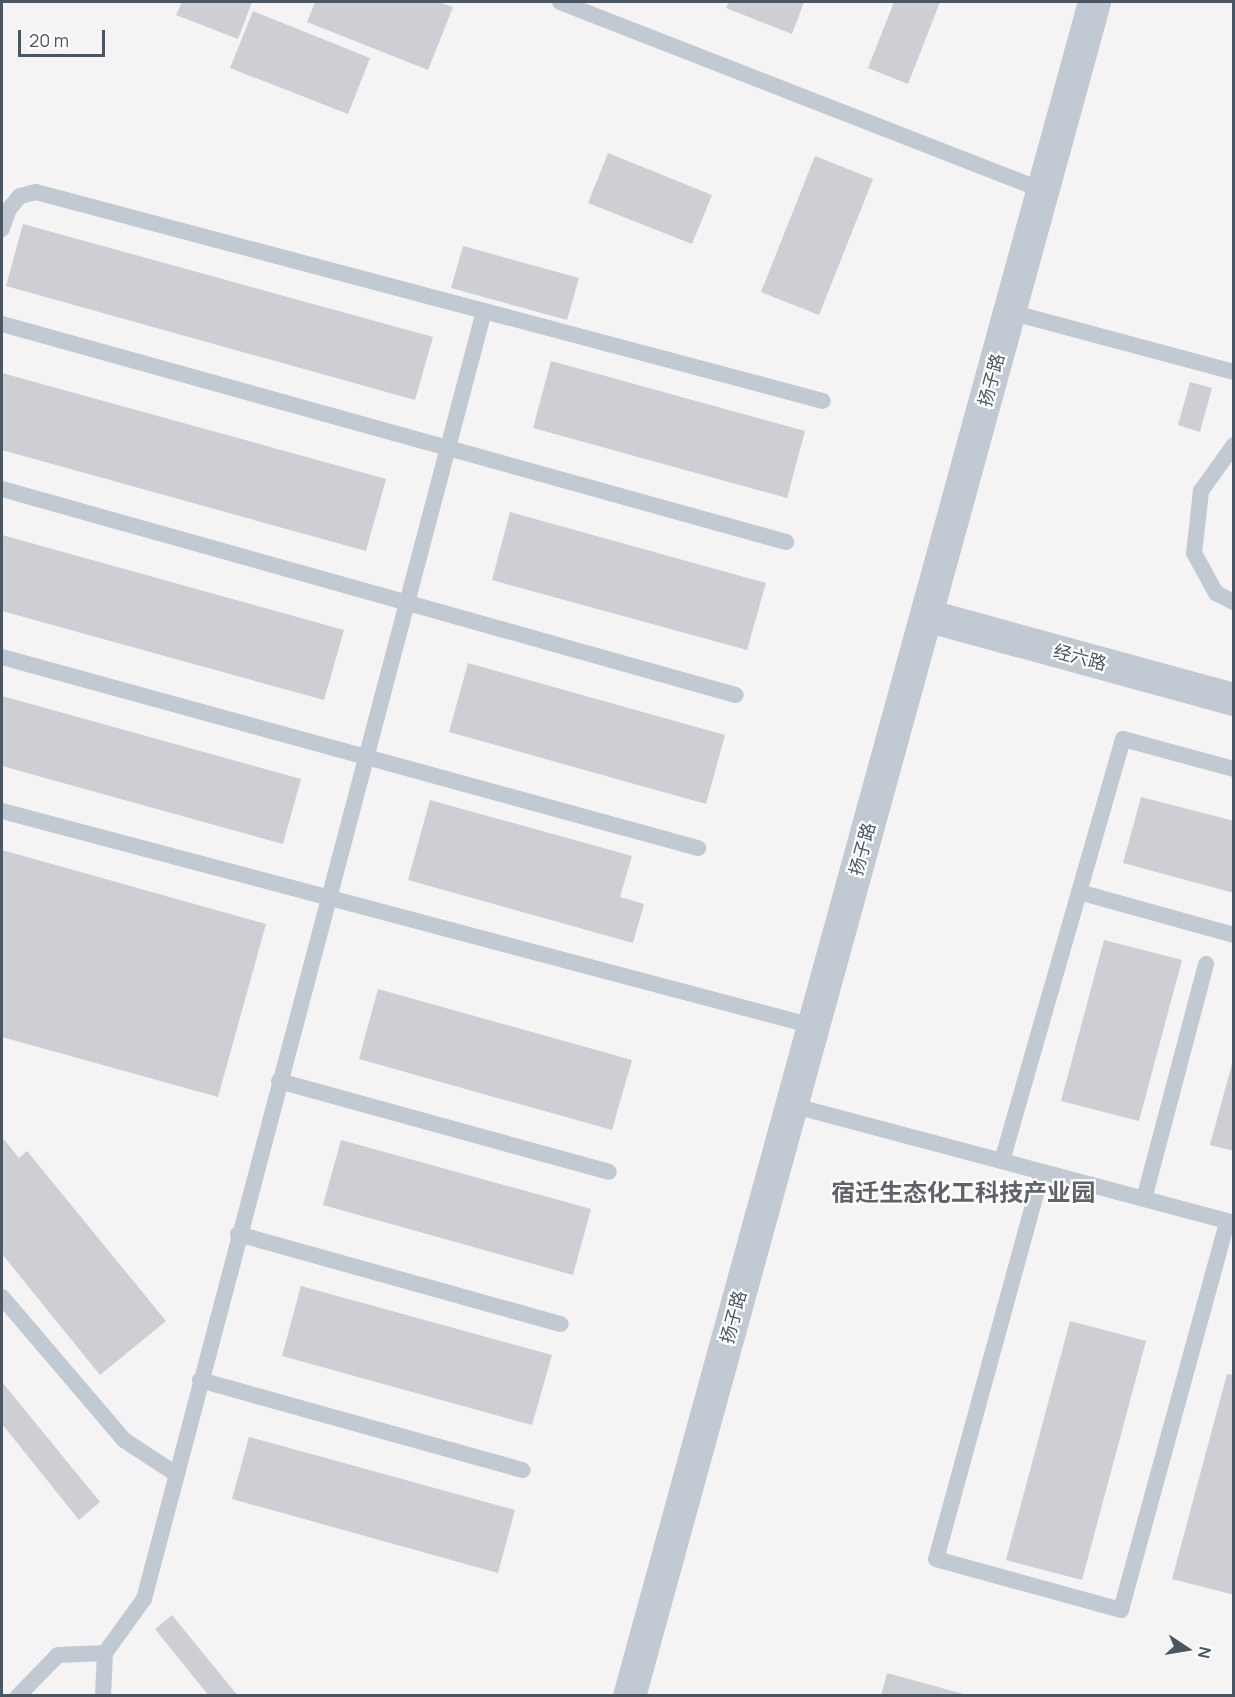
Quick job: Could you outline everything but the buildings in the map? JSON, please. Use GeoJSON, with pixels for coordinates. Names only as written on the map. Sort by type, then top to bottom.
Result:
{"type":"FeatureCollection","features":[{"type":"Feature","properties":{"kind":"street","name":"扬子路"},"geometry":{"type":"LineString","coordinates":[[629,1695],[1094,2]]}},
{"type":"Feature","properties":{"kind":"street","name":"经六路"},"geometry":{"type":"LineString","coordinates":[[926,615],[1233,699]]}},
{"type":"Feature","properties":{"kind":"lane"},"geometry":{"type":"LineString","coordinates":[[560,2],[1042,190]]}},
{"type":"Feature","properties":{"kind":"lane"},"geometry":{"type":"LineString","coordinates":[[2,229],[14,203],[36,192],[823,401]]}},
{"type":"Feature","properties":{"kind":"lane"},"geometry":{"type":"LineString","coordinates":[[108,1694],[105,1653],[144,1599],[238,1234],[484,311]]}},
{"type":"Feature","properties":{"kind":"lane"},"geometry":{"type":"LineString","coordinates":[[1010,312],[1233,372]]}},
{"type":"Feature","properties":{"kind":"lane"},"geometry":{"type":"LineString","coordinates":[[2,324],[786,542]]}},
{"type":"Feature","properties":{"kind":"lane"},"geometry":{"type":"LineString","coordinates":[[1233,445],[1201,491],[1194,553],[1216,593],[1233,602]]}},
{"type":"Feature","properties":{"kind":"lane"},"geometry":{"type":"LineString","coordinates":[[2,489],[736,694]]}},
{"type":"Feature","properties":{"kind":"lane"},"geometry":{"type":"LineString","coordinates":[[2,657],[698,849]]}},
{"type":"Feature","properties":{"kind":"lane"},"geometry":{"type":"LineString","coordinates":[[1002,1161],[1123,739],[1233,769]]}},
{"type":"Feature","properties":{"kind":"lane"},"geometry":{"type":"LineString","coordinates":[[2,811],[813,1026]]}},
{"type":"Feature","properties":{"kind":"lane"},"geometry":{"type":"LineString","coordinates":[[1079,892],[1233,934]]}},
{"type":"Feature","properties":{"kind":"lane"},"geometry":{"type":"LineString","coordinates":[[1143,1199],[1206,964]]}},
{"type":"Feature","properties":{"kind":"lane"},"geometry":{"type":"LineString","coordinates":[[279,1081],[609,1172]]}},
{"type":"Feature","properties":{"kind":"lane"},"geometry":{"type":"LineString","coordinates":[[791,1105],[1230,1222],[1121,1610],[936,1559],[1042,1172]]}},
{"type":"Feature","properties":{"kind":"lane"},"geometry":{"type":"LineString","coordinates":[[238,1234],[561,1324]]}},
{"type":"Feature","properties":{"kind":"lane"},"geometry":{"type":"LineString","coordinates":[[2,1297],[123,1440],[176,1474]]}},
{"type":"Feature","properties":{"kind":"lane"},"geometry":{"type":"LineString","coordinates":[[200,1380],[523,1470]]}},
{"type":"Feature","properties":{"kind":"lane"},"geometry":{"type":"LineString","coordinates":[[18,1695],[58,1655],[105,1653]]}},
{"type":"Feature","properties":{"kind":"district","name":"宿迁生态化工科技产业园"},"geometry":{"type":"Point","coordinates":[963,1192]}}]}
